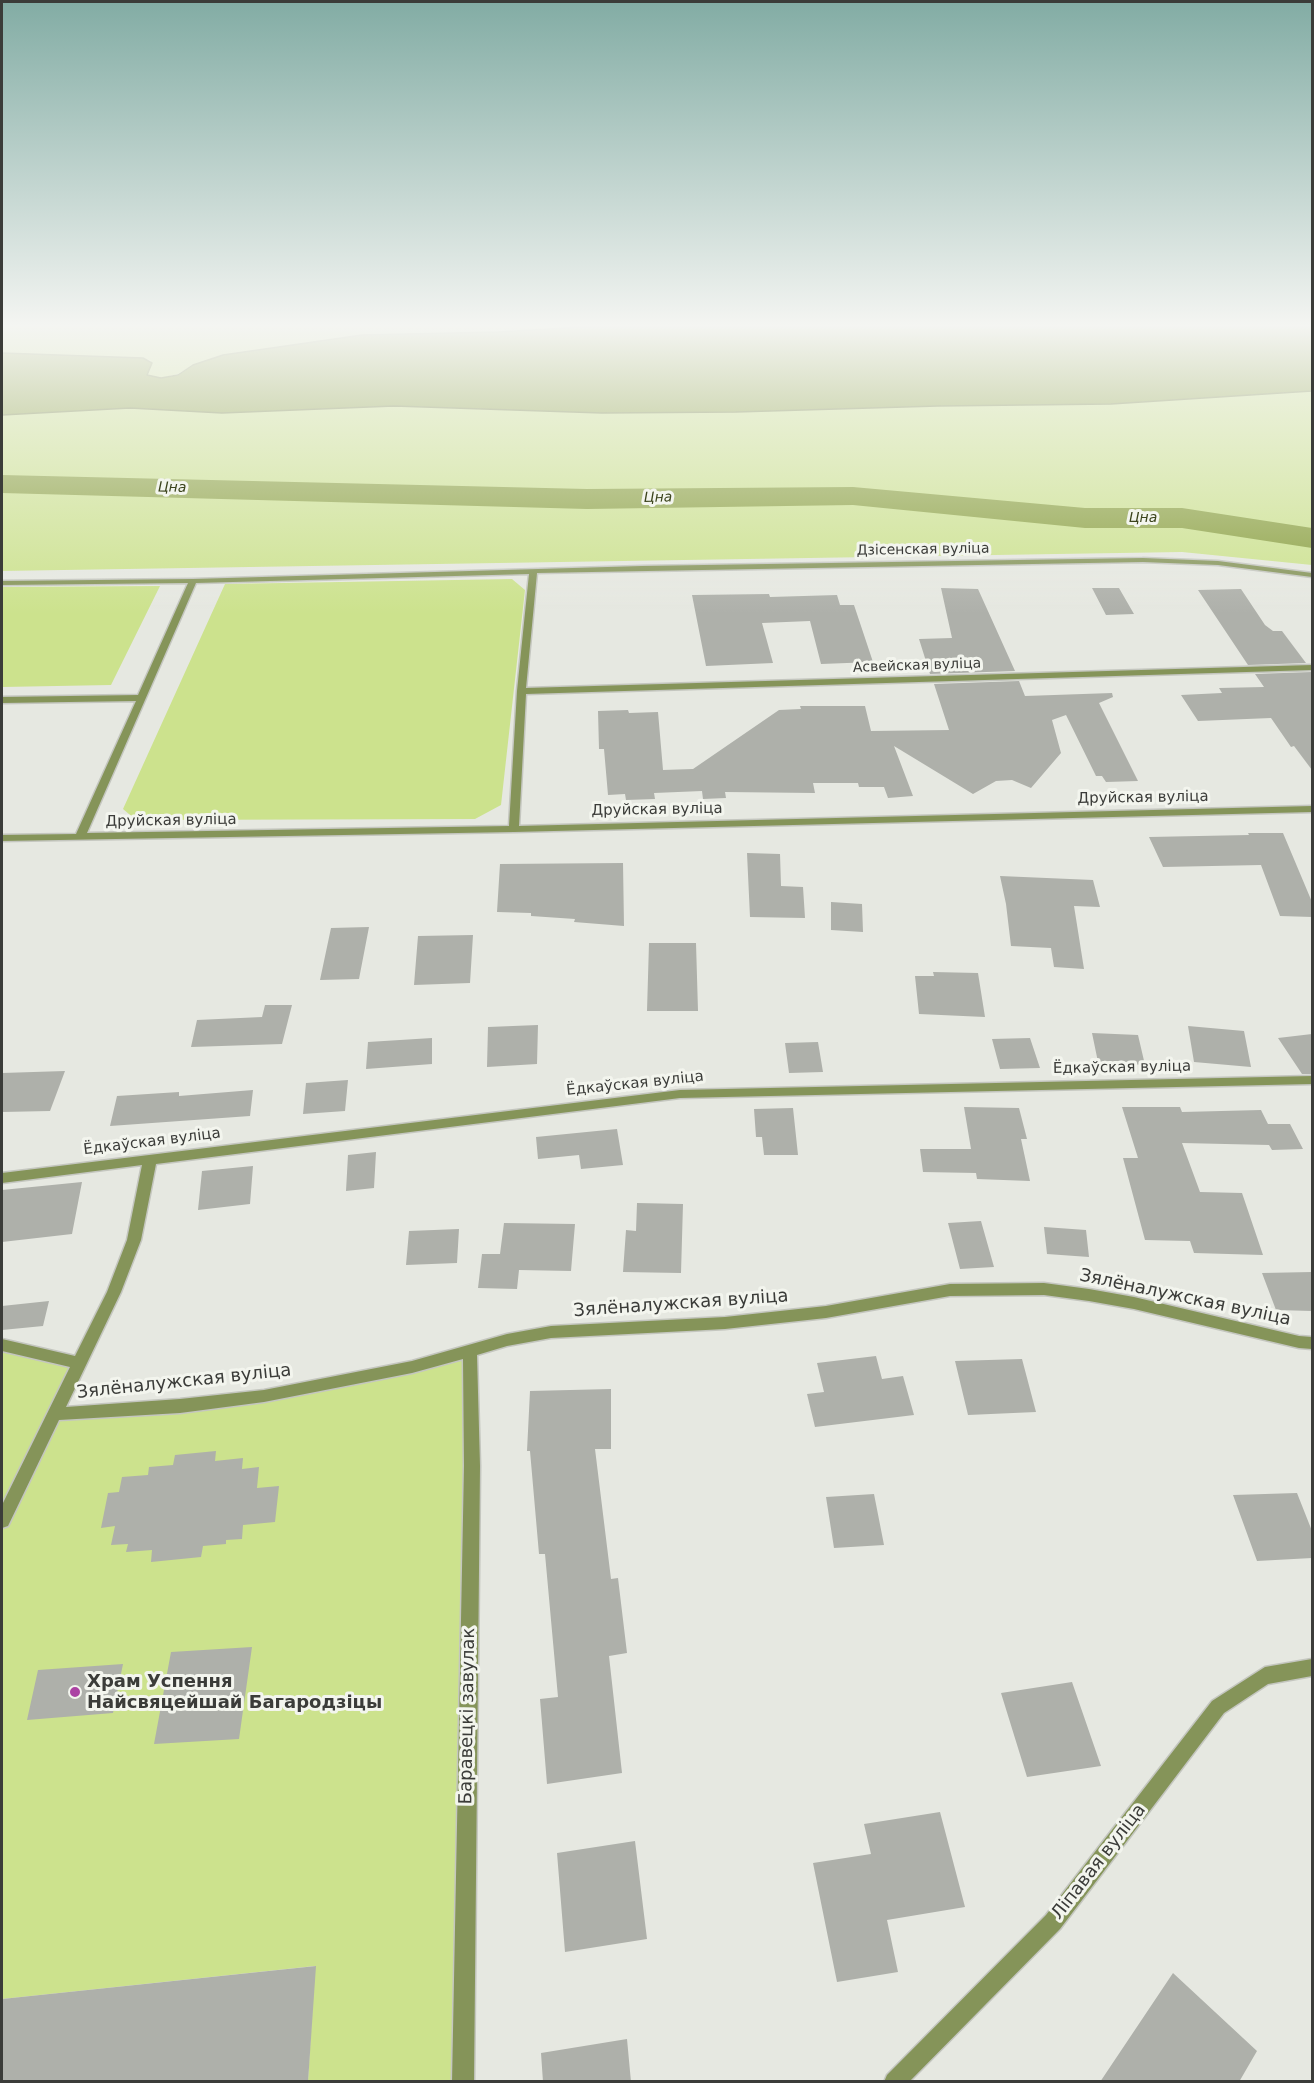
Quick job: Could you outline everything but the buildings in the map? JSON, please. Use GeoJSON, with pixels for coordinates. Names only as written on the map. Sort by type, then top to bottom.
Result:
{"type":"FeatureCollection","features":[{"type":"Feature","properties":{"kind":"street","name":"Дзісенская вуліца"},"geometry":{"type":"LineString","coordinates":[[2,583],[1170,560],[1218,563],[1312,575]]}},
{"type":"Feature","properties":{"kind":"street"},"geometry":{"type":"LineString","coordinates":[[514,829],[521,691],[533,571]]}},
{"type":"Feature","properties":{"kind":"street"},"geometry":{"type":"LineString","coordinates":[[80,837],[193,581]]}},
{"type":"Feature","properties":{"kind":"street","name":"Асвейская вуліца"},"geometry":{"type":"LineString","coordinates":[[521,691],[1312,668]]}},
{"type":"Feature","properties":{"kind":"street"},"geometry":{"type":"LineString","coordinates":[[2,700],[141,698]]}},
{"type":"Feature","properties":{"kind":"street","name":"Друйская вуліца"},"geometry":{"type":"LineString","coordinates":[[2,838],[514,829],[1312,808]]}},
{"type":"Feature","properties":{"kind":"street","name":"Ёдкаўская вуліца"},"geometry":{"type":"LineString","coordinates":[[2,1178],[680,1094],[1312,1080]]}},
{"type":"Feature","properties":{"kind":"street"},"geometry":{"type":"LineString","coordinates":[[2,1521],[53,1414],[105,1314],[134,1240],[150,1159]]}},
{"type":"Feature","properties":{"kind":"street","name":"Зялёналужская вуліца"},"geometry":{"type":"LineString","coordinates":[[53,1414],[180,1406],[264,1396],[411,1367],[507,1340],[550,1332],[725,1323],[826,1312],[950,1290],[1044,1289],[1112,1299],[1261,1334],[1312,1343]]}},
{"type":"Feature","properties":{"kind":"street","name":"Зялёналужская вуліца"},"geometry":{"type":"LineString","coordinates":[[2,1345],[80,1363]]}},
{"type":"Feature","properties":{"kind":"street","name":"Баравецкі завулак"},"geometry":{"type":"LineString","coordinates":[[463,2082],[472,1466],[470,1351]]}},
{"type":"Feature","properties":{"kind":"street","name":"Ліпавая вуліца"},"geometry":{"type":"LineString","coordinates":[[894,2082],[1053,1922],[1218,1707],[1265,1676],[1312,1668]]}},
{"type":"Feature","properties":{"kind":"shaded area"},"geometry":{"type":"Polygon","coordinates":[[[2,420],[1312,420],[1312,565],[1182,552],[2,571],[2,420]]]}},
{"type":"Feature","properties":{"kind":"shaded area"},"geometry":{"type":"Polygon","coordinates":[[[512,579],[525,590],[501,805],[475,819],[136,820],[123,809],[225,584],[512,579]]]}},
{"type":"Feature","properties":{"kind":"shaded area"},"geometry":{"type":"Polygon","coordinates":[[[160,586],[111,685],[2,687],[2,587],[160,586]]]}},
{"type":"Feature","properties":{"kind":"shaded area"},"geometry":{"type":"Polygon","coordinates":[[[2,1345],[80,1363],[53,1413],[264,1396],[470,1351],[463,2081],[308,2081],[315,1966],[2,1999],[2,1521],[46,1427],[2,1506],[2,1345]]]}},
{"type":"Feature","properties":{"kind":"waterway","name":"Цна"},"geometry":{"type":"LineString","coordinates":[[2,484],[587,499],[853,496],[1085,518],[1182,518],[1312,538]]}},
{"type":"Feature","properties":{"kind":"place","name":"Храм Успення Найсвяцейшай Багародзіцы"},"geometry":{"type":"Point","coordinates":[75,1692]}}]}
